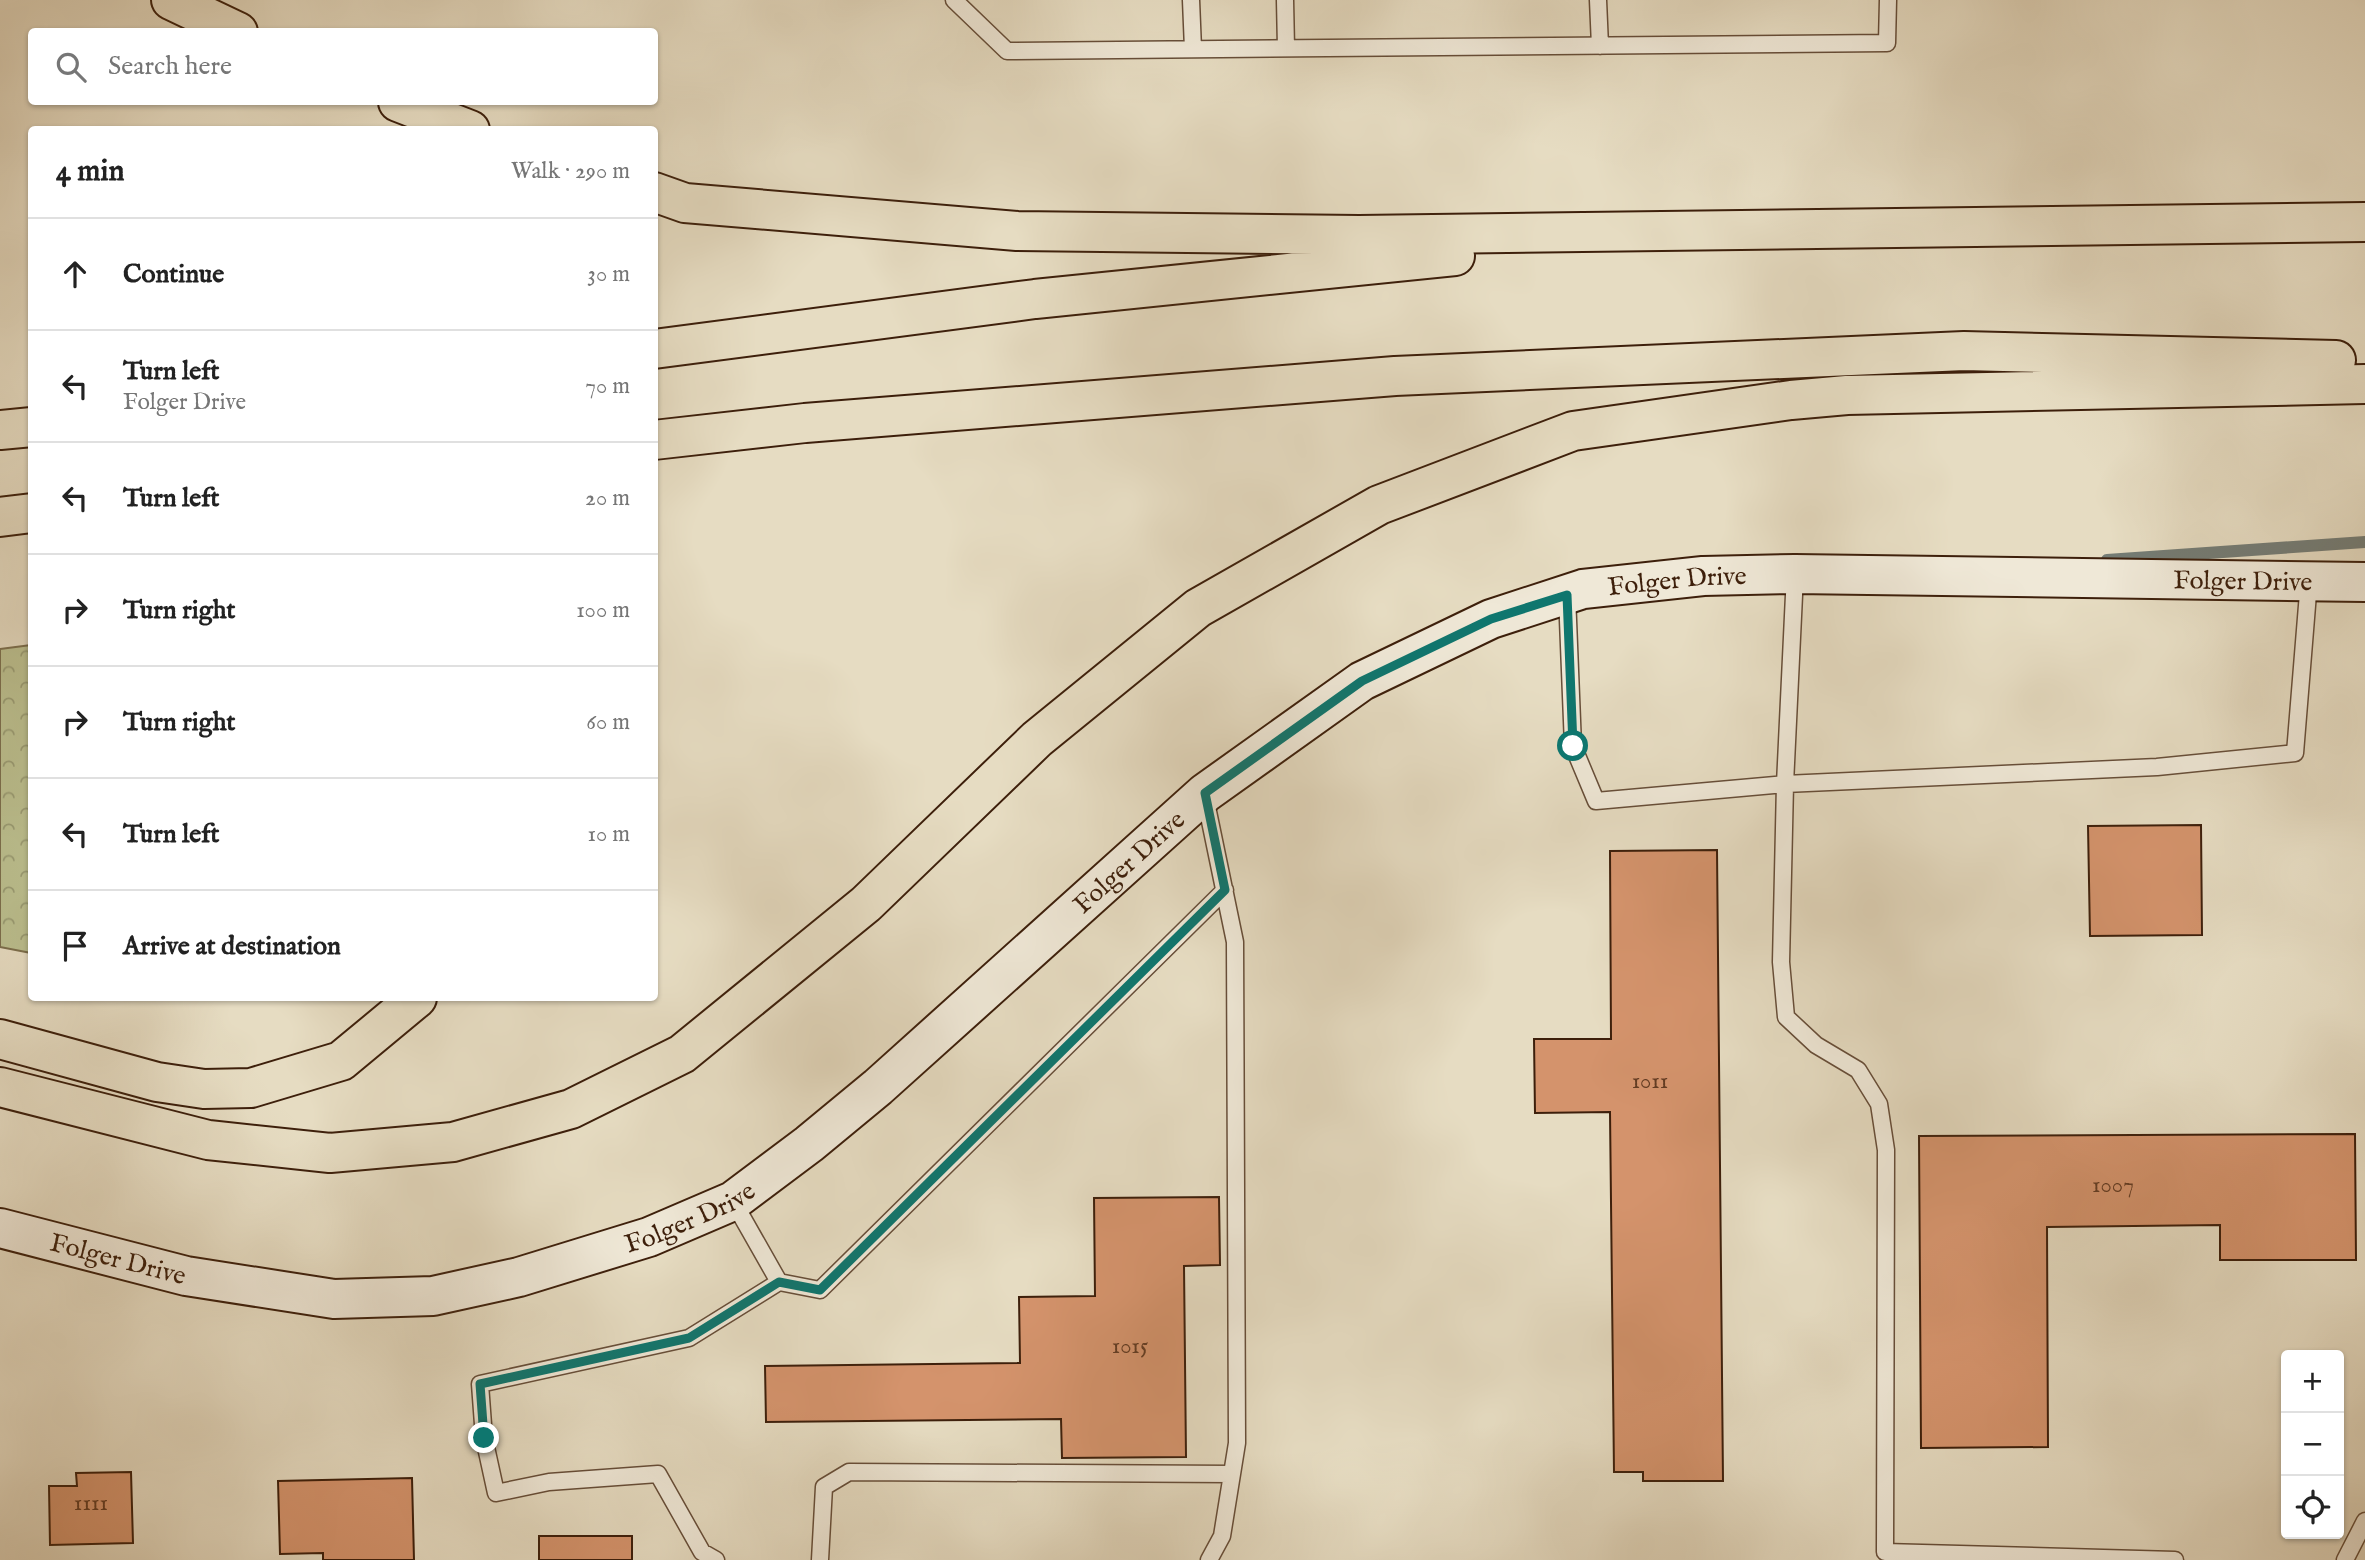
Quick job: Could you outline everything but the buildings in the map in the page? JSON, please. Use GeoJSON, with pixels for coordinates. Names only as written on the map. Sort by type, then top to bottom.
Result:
{"type":"FeatureCollection","features":[{"type":"Feature","properties":{"kind":"highway"},"geometry":{"type":"LineString","coordinates":[[171,0],[230,28]]}},
{"type":"Feature","properties":{"kind":"highway"},"geometry":{"type":"LineString","coordinates":[[406,105],[460,126]]}},
{"type":"Feature","properties":{"kind":"highway"},"geometry":{"type":"LineString","coordinates":[[658,193],[685,203],[1017,231],[1359,235],[2365,222]]}},
{"type":"Feature","properties":{"kind":"highway"},"geometry":{"type":"LineString","coordinates":[[658,348],[1035,299],[1707,229]]}},
{"type":"Feature","properties":{"kind":"highway"},"geometry":{"type":"LineString","coordinates":[[658,440],[819,422],[1422,374],[1964,351],[2365,360]]}},
{"type":"Feature","properties":{"kind":"highway"},"geometry":{"type":"LineString","coordinates":[[0,1087],[208,1140],[330,1153],[453,1142],[571,1109],[681,1054],[866,904],[1037,739],[1198,608],[1379,505],[1573,431],[1791,400],[1847,395],[2365,384]]}},
{"type":"Feature","properties":{"kind":"highway"},"geometry":{"type":"LineString","coordinates":[[0,430],[28,427]]}},
{"type":"Feature","properties":{"kind":"highway"},"geometry":{"type":"LineString","coordinates":[[0,517],[28,514]]}},
{"type":"Feature","properties":{"kind":"highway"},"geometry":{"type":"LineString","coordinates":[[0,538],[28,538]]}},
{"type":"Feature","properties":{"kind":"highway"},"geometry":{"type":"LineString","coordinates":[[0,1039],[157,1082],[205,1088],[251,1088],[341,1061],[413,1001]]}},
{"type":"Feature","properties":{"kind":"street","name":"Folger Drive"},"geometry":{"type":"LineString","coordinates":[[0,1228],[186,1276],[334,1299],[420,1296],[519,1277],[649,1237],[733,1201],[878,1087],[1205,793],[1362,681],[1491,619],[1583,589],[1703,576],[1795,574],[2365,582]]}},
{"type":"Feature","properties":{"kind":"lane"},"geometry":{"type":"LineString","coordinates":[[954,0],[1007,51],[1887,43],[1888,0]]}},
{"type":"Feature","properties":{"kind":"lane"},"geometry":{"type":"LineString","coordinates":[[1191,0],[1193,49]]}},
{"type":"Feature","properties":{"kind":"lane"},"geometry":{"type":"LineString","coordinates":[[1286,0],[1286,48]]}},
{"type":"Feature","properties":{"kind":"lane"},"geometry":{"type":"LineString","coordinates":[[1598,0],[1600,46]]}},
{"type":"Feature","properties":{"kind":"lane"},"geometry":{"type":"LineString","coordinates":[[1795,574],[1785,784],[1781,962],[1786,1017],[1816,1045],[1858,1070],[1879,1104],[1886,1150],[1885,1552],[2175,1560]]}},
{"type":"Feature","properties":{"kind":"lane"},"geometry":{"type":"LineString","coordinates":[[1567,595],[1573,746],[1597,801],[1785,784],[2157,767],[2295,753],[2309,581]]}},
{"type":"Feature","properties":{"kind":"lane"},"geometry":{"type":"LineString","coordinates":[[1205,793],[1236,942],[1237,1443],[1222,1536],[1209,1560]]}},
{"type":"Feature","properties":{"kind":"lane"},"geometry":{"type":"LineString","coordinates":[[716,1560],[702,1552],[658,1474],[550,1482],[496,1493],[484,1438],[480,1384],[689,1338],[779,1282],[820,1290],[1225,890]]}},
{"type":"Feature","properties":{"kind":"lane"},"geometry":{"type":"LineString","coordinates":[[733,1201],[779,1282]]}},
{"type":"Feature","properties":{"kind":"lane"},"geometry":{"type":"LineString","coordinates":[[820,1560],[824,1488],[849,1472],[1231,1474]]}},
{"type":"Feature","properties":{"kind":"lane"},"geometry":{"type":"LineString","coordinates":[[2345,1560],[2365,1521]]}},
{"type":"Feature","properties":{"kind":"green space"},"geometry":{"type":"Polygon","coordinates":[[[28,646],[28,952],[0,947],[0,649],[28,646]]]}},
{"type":"Feature","properties":{"kind":"waterway"},"geometry":{"type":"LineString","coordinates":[[2107,560],[2365,542]]}},
{"type":"Feature","properties":{"kind":"route"},"geometry":{"type":"LineString","coordinates":[[484,1438],[480,1384],[689,1338],[779,1282],[820,1290],[1225,890],[1205,793],[1362,681],[1491,619],[1567,595],[1573,746]]}}]}
